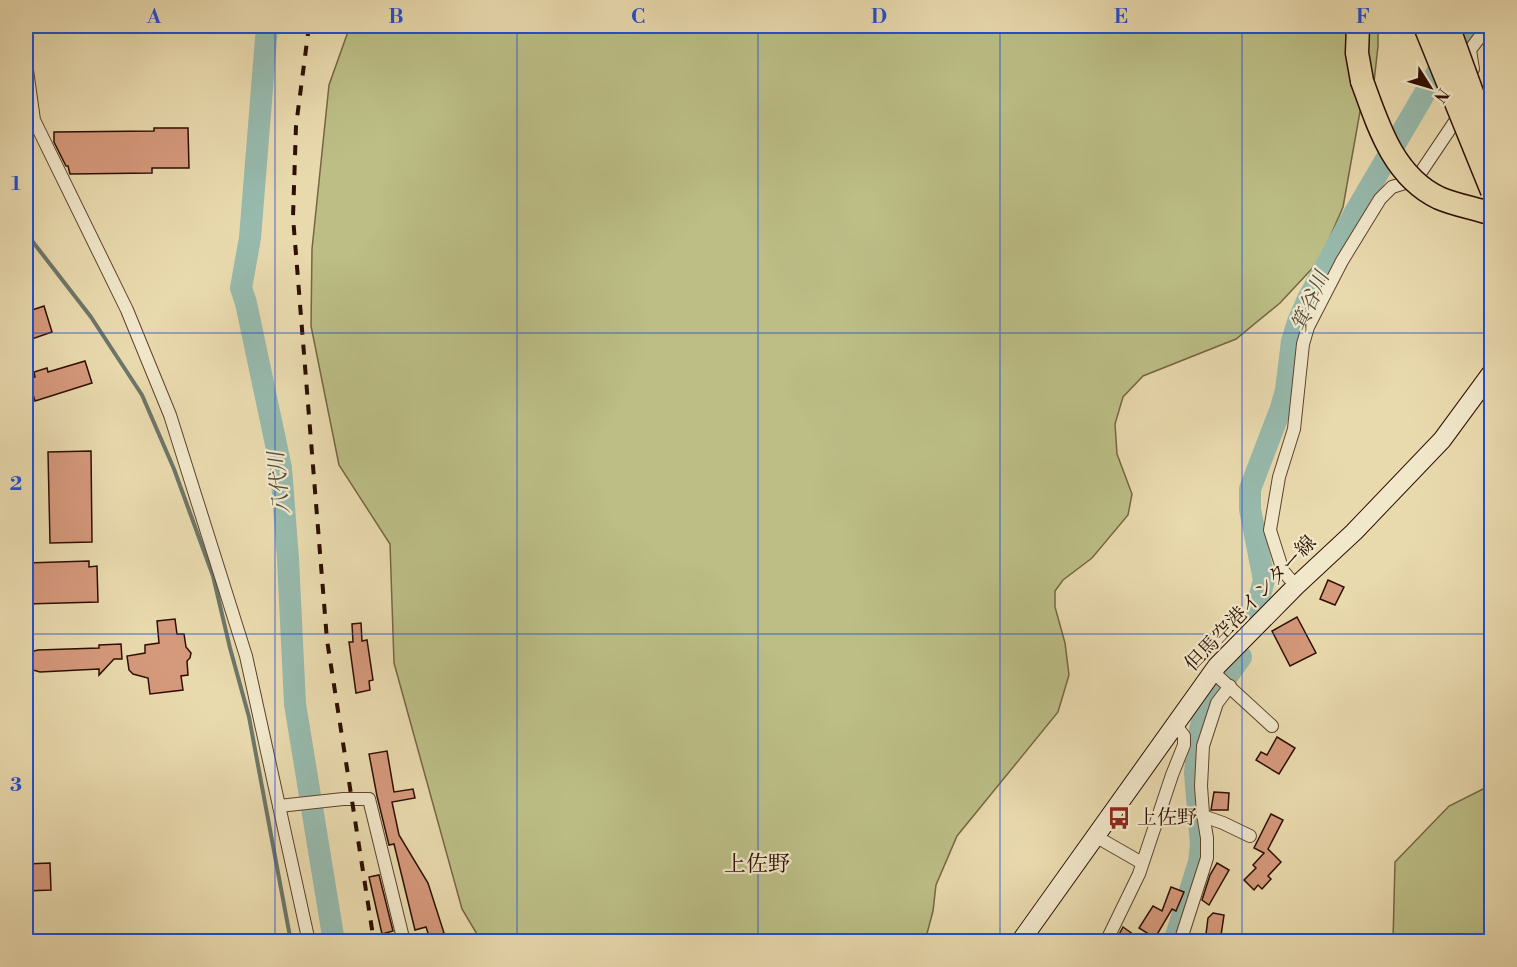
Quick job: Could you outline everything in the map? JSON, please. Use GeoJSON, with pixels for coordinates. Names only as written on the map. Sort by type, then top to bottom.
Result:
{"type":"FeatureCollection","features":[{"type":"Feature","properties":{"kind":"highway"},"geometry":{"type":"LineString","coordinates":[[1358,26],[1357,53],[1362,81],[1390,149],[1408,177],[1438,197],[1491,214]]}},
{"type":"Feature","properties":{"kind":"highway"},"geometry":{"type":"LineString","coordinates":[[1425,26],[1491,191]]}},
{"type":"Feature","properties":{"kind":"highway"},"geometry":{"type":"LineString","coordinates":[[1448,26],[1491,148]]}},
{"type":"Feature","properties":{"kind":"main road","name":"但馬空港インター線"},"geometry":{"type":"LineString","coordinates":[[1020,942],[1212,671],[1296,586],[1354,532],[1442,440],[1491,372]]}},
{"type":"Feature","properties":{"kind":"street"},"geometry":{"type":"LineString","coordinates":[[1296,586],[1283,571],[1270,530],[1278,477],[1294,429],[1308,327],[1342,261],[1380,199],[1392,187],[1404,183],[1421,172],[1478,88],[1470,50],[1475,40],[1488,26]]}},
{"type":"Feature","properties":{"kind":"street"},"geometry":{"type":"LineString","coordinates":[[26,63],[34,120],[127,310],[170,415],[246,656],[309,942]]}},
{"type":"Feature","properties":{"kind":"street"},"geometry":{"type":"LineString","coordinates":[[1212,671],[1272,726]]}},
{"type":"Feature","properties":{"kind":"street"},"geometry":{"type":"LineString","coordinates":[[1180,942],[1206,858],[1207,838],[1203,816],[1202,786],[1203,746],[1217,703],[1230,686]]}},
{"type":"Feature","properties":{"kind":"street"},"geometry":{"type":"LineString","coordinates":[[1106,942],[1129,896],[1175,766],[1185,745],[1184,735],[1174,723]]}},
{"type":"Feature","properties":{"kind":"street"},"geometry":{"type":"LineString","coordinates":[[1184,740],[1203,746]]}},
{"type":"Feature","properties":{"kind":"street"},"geometry":{"type":"LineString","coordinates":[[279,806],[307,801],[369,800],[404,942]]}},
{"type":"Feature","properties":{"kind":"street"},"geometry":{"type":"LineString","coordinates":[[1203,816],[1250,836]]}},
{"type":"Feature","properties":{"kind":"street"},"geometry":{"type":"LineString","coordinates":[[1095,836],[1142,863]]}},
{"type":"Feature","properties":{"kind":"green space"},"geometry":{"type":"Polygon","coordinates":[[[350,26],[1378,26],[1373,91],[1361,106],[1343,207],[1320,260],[1280,303],[1236,339],[1143,376],[1123,397],[1115,424],[1117,454],[1132,494],[1128,515],[1092,558],[1063,580],[1055,591],[1055,607],[1065,643],[1069,675],[1058,712],[957,836],[936,885],[933,911],[925,941],[481,941],[462,909],[394,663],[390,544],[339,465],[311,326],[312,249],[329,85],[350,26]]]}},
{"type":"Feature","properties":{"kind":"green space"},"geometry":{"type":"Polygon","coordinates":[[[1491,785],[1491,941],[1393,941],[1395,862],[1449,806],[1491,785]]]}},
{"type":"Feature","properties":{"kind":"building"},"geometry":{"type":"Polygon","coordinates":[[[154,128],[188,128],[189,168],[152,168],[152,173],[70,174],[54,142],[54,132],[154,131],[154,128]]]}},
{"type":"Feature","properties":{"kind":"building"},"geometry":{"type":"Polygon","coordinates":[[[44,306],[52,332],[26,341],[26,312],[44,306]]]}},
{"type":"Feature","properties":{"kind":"building"},"geometry":{"type":"Polygon","coordinates":[[[85,361],[92,383],[35,401],[28,379],[35,377],[34,372],[47,368],[48,372],[85,361]]]}},
{"type":"Feature","properties":{"kind":"building"},"geometry":{"type":"Polygon","coordinates":[[[91,451],[92,542],[50,543],[48,452],[91,451]]]}},
{"type":"Feature","properties":{"kind":"building"},"geometry":{"type":"Polygon","coordinates":[[[89,561],[89,567],[97,566],[98,602],[26,604],[26,563],[89,561]]]}},
{"type":"Feature","properties":{"kind":"building"},"geometry":{"type":"Polygon","coordinates":[[[1328,580],[1344,587],[1335,605],[1320,599],[1328,580]]]}},
{"type":"Feature","properties":{"kind":"building"},"geometry":{"type":"Polygon","coordinates":[[[1297,617],[1316,653],[1290,666],[1272,631],[1297,617]]]}},
{"type":"Feature","properties":{"kind":"building"},"geometry":{"type":"Polygon","coordinates":[[[175,619],[177,634],[184,634],[186,647],[191,653],[187,661],[188,675],[181,676],[183,690],[150,694],[148,678],[133,674],[129,670],[127,656],[145,653],[145,645],[159,643],[157,621],[175,619]]]}},
{"type":"Feature","properties":{"kind":"building"},"geometry":{"type":"Polygon","coordinates":[[[361,623],[362,641],[367,640],[373,680],[369,681],[370,690],[356,693],[349,642],[353,642],[352,624],[361,623]]]}},
{"type":"Feature","properties":{"kind":"building"},"geometry":{"type":"Polygon","coordinates":[[[121,644],[122,659],[114,659],[99,675],[99,669],[40,672],[26,668],[26,653],[38,650],[99,648],[99,645],[121,644]]]}},
{"type":"Feature","properties":{"kind":"building"},"geometry":{"type":"Polygon","coordinates":[[[1277,737],[1295,748],[1279,774],[1256,760],[1261,752],[1267,755],[1277,737]]]}},
{"type":"Feature","properties":{"kind":"building"},"geometry":{"type":"Polygon","coordinates":[[[387,751],[394,792],[413,789],[415,798],[392,802],[399,835],[428,883],[444,933],[430,939],[426,927],[415,930],[394,844],[389,845],[377,796],[369,754],[387,751]]]}},
{"type":"Feature","properties":{"kind":"building"},"geometry":{"type":"Polygon","coordinates":[[[1214,792],[1229,793],[1228,810],[1211,810],[1214,792]]]}},
{"type":"Feature","properties":{"kind":"building"},"geometry":{"type":"Polygon","coordinates":[[[1271,814],[1283,820],[1268,849],[1281,862],[1268,876],[1271,879],[1262,889],[1258,885],[1254,890],[1244,880],[1256,868],[1253,865],[1264,853],[1254,848],[1271,814]]]}},
{"type":"Feature","properties":{"kind":"building"},"geometry":{"type":"Polygon","coordinates":[[[50,863],[51,890],[26,891],[26,864],[50,863]]]}},
{"type":"Feature","properties":{"kind":"building"},"geometry":{"type":"Polygon","coordinates":[[[1217,863],[1229,870],[1209,905],[1202,900],[1210,875],[1217,863]]]}},
{"type":"Feature","properties":{"kind":"building"},"geometry":{"type":"Polygon","coordinates":[[[379,875],[393,931],[382,934],[369,877],[379,875]]]}},
{"type":"Feature","properties":{"kind":"building"},"geometry":{"type":"Polygon","coordinates":[[[1171,887],[1184,892],[1176,911],[1172,909],[1155,938],[1139,928],[1153,906],[1162,911],[1171,887]]]}},
{"type":"Feature","properties":{"kind":"building"},"geometry":{"type":"Polygon","coordinates":[[[1213,913],[1224,915],[1220,942],[1205,942],[1208,918],[1213,913]]]}},
{"type":"Feature","properties":{"kind":"building"},"geometry":{"type":"Polygon","coordinates":[[[1123,927],[1144,942],[1115,942],[1123,927]]]}},
{"type":"Feature","properties":{"kind":"waterway","name":"八代川"},"geometry":{"type":"LineString","coordinates":[[267,26],[250,238],[241,288],[281,468],[295,704],[334,942]]}},
{"type":"Feature","properties":{"kind":"waterway","name":"箕谷川"},"geometry":{"type":"LineString","coordinates":[[1256,610],[1264,580],[1250,509],[1250,489],[1281,408],[1286,390],[1292,341],[1298,322],[1354,214],[1446,57],[1471,26]]}},
{"type":"Feature","properties":{"kind":"waterway"},"geometry":{"type":"LineString","coordinates":[[26,233],[91,317],[142,395],[174,469],[213,576],[249,717],[291,942]]}},
{"type":"Feature","properties":{"kind":"waterway","name":"箕谷川"},"geometry":{"type":"LineString","coordinates":[[1174,942],[1199,862],[1201,845],[1195,773],[1198,739],[1205,707],[1241,657]]}},
{"type":"Feature","properties":{"kind":"railway"},"geometry":{"type":"LineString","coordinates":[[309,26],[296,126],[293,217],[327,640],[374,942]]}},
{"type":"Feature","properties":{"kind":"place","name":"上佐野"},"geometry":{"type":"Point","coordinates":[1119,818]}},
{"type":"Feature","properties":{"kind":"district","name":"上佐野"},"geometry":{"type":"Point","coordinates":[757,864]}}]}
